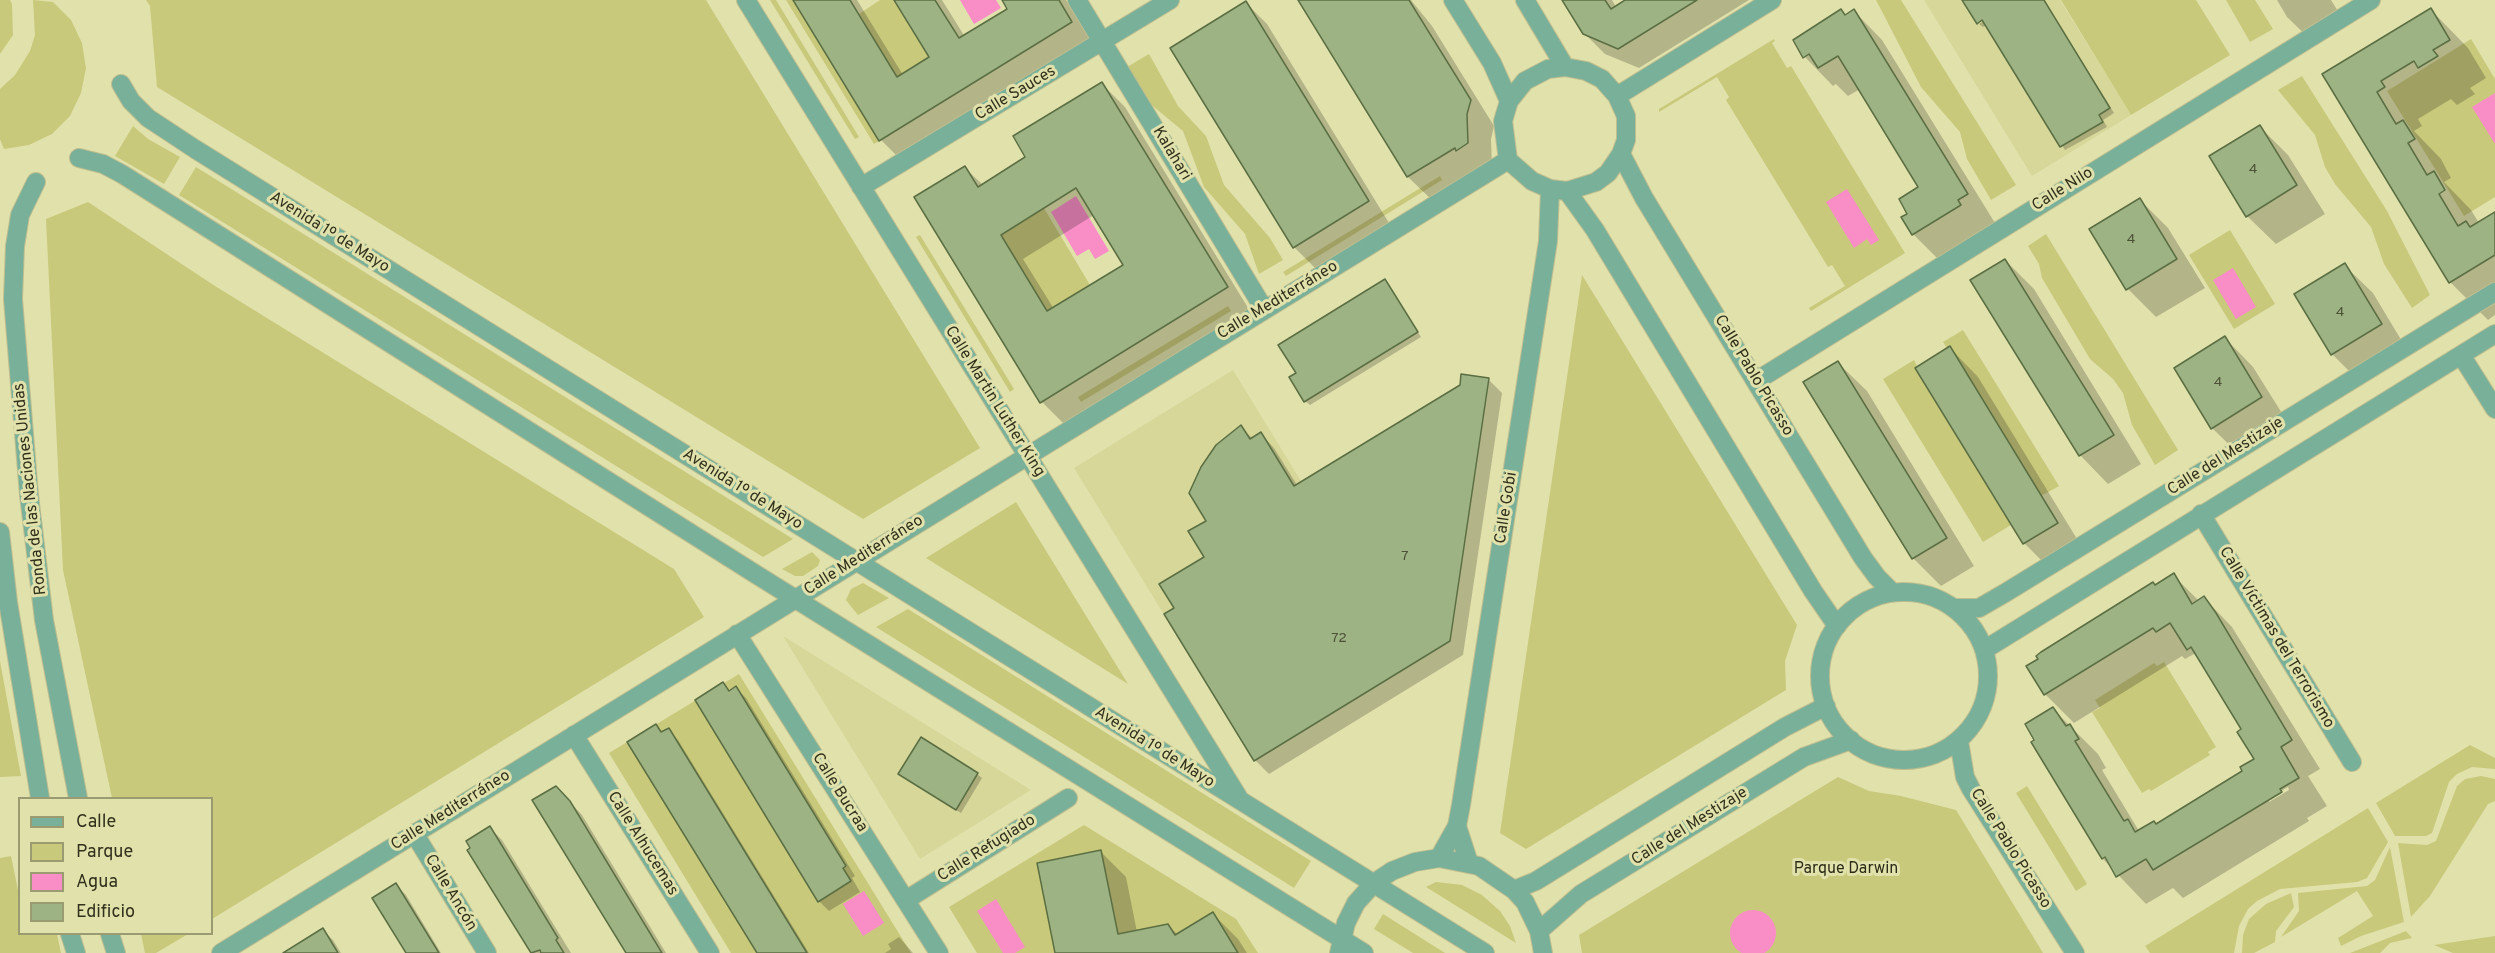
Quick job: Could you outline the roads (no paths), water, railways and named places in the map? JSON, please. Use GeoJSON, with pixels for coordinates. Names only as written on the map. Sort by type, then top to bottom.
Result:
{"type":"FeatureCollection","features":[{"type":"Feature","properties":{"kind":"street","name":"Calle Martin Luther King"},"geometry":{"type":"LineString","coordinates":[[746,0],[1243,804]]}},
{"type":"Feature","properties":{"kind":"street","name":"Kalahari"},"geometry":{"type":"LineString","coordinates":[[1077,0],[1264,309]]}},
{"type":"Feature","properties":{"kind":"street","name":"Calle Sauces"},"geometry":{"type":"LineString","coordinates":[[861,187],[1170,0]]}},
{"type":"Feature","properties":{"kind":"street"},"geometry":{"type":"LineString","coordinates":[[1453,0],[1492,63],[1509,101]]}},
{"type":"Feature","properties":{"kind":"street"},"geometry":{"type":"LineString","coordinates":[[1525,0],[1565,67]]}},
{"type":"Feature","properties":{"kind":"street"},"geometry":{"type":"LineString","coordinates":[[1617,96],[1772,0]]}},
{"type":"Feature","properties":{"kind":"street","name":"Calle Nilo"},"geometry":{"type":"LineString","coordinates":[[1756,381],[2371,0]]}},
{"type":"Feature","properties":{"kind":"street"},"geometry":{"type":"LineString","coordinates":[[1565,67],[1586,71],[1602,79],[1617,96],[1626,116],[1626,140],[1621,154],[1608,173],[1596,182],[1559,190],[1532,182],[1508,160],[1503,121],[1509,101],[1525,81],[1536,74],[1565,67]]}},
{"type":"Feature","properties":{"kind":"street","name":"Avenida 1º de Mayo"},"geometry":{"type":"LineString","coordinates":[[121,84],[131,101],[157,124],[1485,953]]}},
{"type":"Feature","properties":{"kind":"street","name":"Calle Pablo Picasso"},"geometry":{"type":"LineString","coordinates":[[1621,154],[1644,198],[1863,558],[1892,592]]}},
{"type":"Feature","properties":{"kind":"street"},"geometry":{"type":"LineString","coordinates":[[79,158],[103,164],[122,174],[1340,946],[1364,953]]}},
{"type":"Feature","properties":{"kind":"street","name":"Calle Mediterráneo"},"geometry":{"type":"LineString","coordinates":[[221,953],[250,946],[414,833],[1508,160]]}},
{"type":"Feature","properties":{"kind":"street","name":"Ronda de las Naciones Unidas"},"geometry":{"type":"LineString","coordinates":[[36,182],[21,215],[15,246],[13,299],[29,495],[44,620],[78,797]]}},
{"type":"Feature","properties":{"kind":"street"},"geometry":{"type":"LineString","coordinates":[[1559,190],[1594,231],[1813,591],[1837,626]]}},
{"type":"Feature","properties":{"kind":"street","name":"Calle Gobi"},"geometry":{"type":"LineString","coordinates":[[1439,858],[1457,826],[1548,241],[1559,190]]}},
{"type":"Feature","properties":{"kind":"street","name":"Calle del Mestizaje"},"geometry":{"type":"LineString","coordinates":[[1953,608],[1979,608],[2005,593],[2495,292]]}},
{"type":"Feature","properties":{"kind":"street"},"geometry":{"type":"LineString","coordinates":[[1984,650],[2495,334]]}},
{"type":"Feature","properties":{"kind":"street"},"geometry":{"type":"LineString","coordinates":[[2462,354],[2495,409]]}},
{"type":"Feature","properties":{"kind":"street","name":"Calle Víctimas del Terrorismo"},"geometry":{"type":"LineString","coordinates":[[2201,514],[2352,762]]}},
{"type":"Feature","properties":{"kind":"street"},"geometry":{"type":"LineString","coordinates":[[0,532],[8,602],[40,797]]}},
{"type":"Feature","properties":{"kind":"street"},"geometry":{"type":"LineString","coordinates":[[1892,592],[1914,592],[1934,598],[1953,608],[1969,622],[1984,650],[1988,676],[1984,703],[1972,726],[1959,741],[1937,753],[1901,760],[1866,750],[1851,740],[1841,730],[1826,706],[1822,690],[1822,664],[1828,640],[1837,626],[1861,604],[1892,592]]}},
{"type":"Feature","properties":{"kind":"street","name":"Calle Bucraa"},"geometry":{"type":"LineString","coordinates":[[737,634],[939,953]]}},
{"type":"Feature","properties":{"kind":"street","name":"Calle del Mestizaje"},"geometry":{"type":"LineString","coordinates":[[1514,890],[1536,881],[1785,727],[1826,706]]}},
{"type":"Feature","properties":{"kind":"street","name":"Calle Alhucemas"},"geometry":{"type":"LineString","coordinates":[[574,735],[710,953]]}},
{"type":"Feature","properties":{"kind":"street","name":"Calle del Mestizaje"},"geometry":{"type":"LineString","coordinates":[[1539,931],[1581,894],[1804,757],[1851,740]]}},
{"type":"Feature","properties":{"kind":"street","name":"Calle Pablo Picasso"},"geometry":{"type":"LineString","coordinates":[[1959,741],[1962,766],[1968,783],[2074,953]]}},
{"type":"Feature","properties":{"kind":"street","name":"Calle Refugiado"},"geometry":{"type":"LineString","coordinates":[[906,900],[1068,798]]}},
{"type":"Feature","properties":{"kind":"street","name":"Calle Gobi"},"geometry":{"type":"LineString","coordinates":[[1457,826],[1468,863]]}},
{"type":"Feature","properties":{"kind":"street","name":"Calle Ancón"},"geometry":{"type":"LineString","coordinates":[[414,833],[487,953]]}},
{"type":"Feature","properties":{"kind":"street"},"geometry":{"type":"LineString","coordinates":[[1340,946],[1356,903],[1374,883],[1392,871],[1415,862],[1439,858],[1479,866],[1514,890],[1525,902],[1539,931],[1543,953]]}},
{"type":"Feature","properties":{"kind":"street"},"geometry":{"type":"LineString","coordinates":[[71,935],[76,953]]}},
{"type":"Feature","properties":{"kind":"street"},"geometry":{"type":"LineString","coordinates":[[111,935],[116,953]]}},
{"type":"Feature","properties":{"kind":"water"},"geometry":{"type":"Polygon","coordinates":[[[960,0],[996,0],[1001,8],[974,24],[960,0]]]}},
{"type":"Feature","properties":{"kind":"water"},"geometry":{"type":"Polygon","coordinates":[[[2495,93],[2495,144],[2472,107],[2495,93]]]}},
{"type":"Feature","properties":{"kind":"water"},"geometry":{"type":"Polygon","coordinates":[[[1847,189],[1879,240],[1871,245],[1867,239],[1854,248],[1826,202],[1847,189]]]}},
{"type":"Feature","properties":{"kind":"water"},"geometry":{"type":"Polygon","coordinates":[[[1076,196],[1109,251],[1095,259],[1089,249],[1077,256],[1051,212],[1076,196]]]}},
{"type":"Feature","properties":{"kind":"water"},"geometry":{"type":"Polygon","coordinates":[[[2233,268],[2256,307],[2236,319],[2213,280],[2233,268]]]}},
{"type":"Feature","properties":{"kind":"water"},"geometry":{"type":"Polygon","coordinates":[[[864,891],[884,923],[863,936],[843,904],[864,891]]]}},
{"type":"Feature","properties":{"kind":"water"},"geometry":{"type":"Polygon","coordinates":[[[996,899],[1025,947],[1015,953],[1003,953],[977,911],[996,899]]]}},
{"type":"Feature","properties":{"kind":"water"},"geometry":{"type":"Polygon","coordinates":[[[1753,910],[1762,912],[1774,924],[1776,933],[1774,942],[1762,954],[1744,954],[1732,942],[1730,933],[1732,924],[1744,912],[1753,910]]]}},
{"type":"Feature","properties":{"kind":"park label","name":"Parque Darwin"},"geometry":{"type":"Point","coordinates":[1846,870]}}]}
